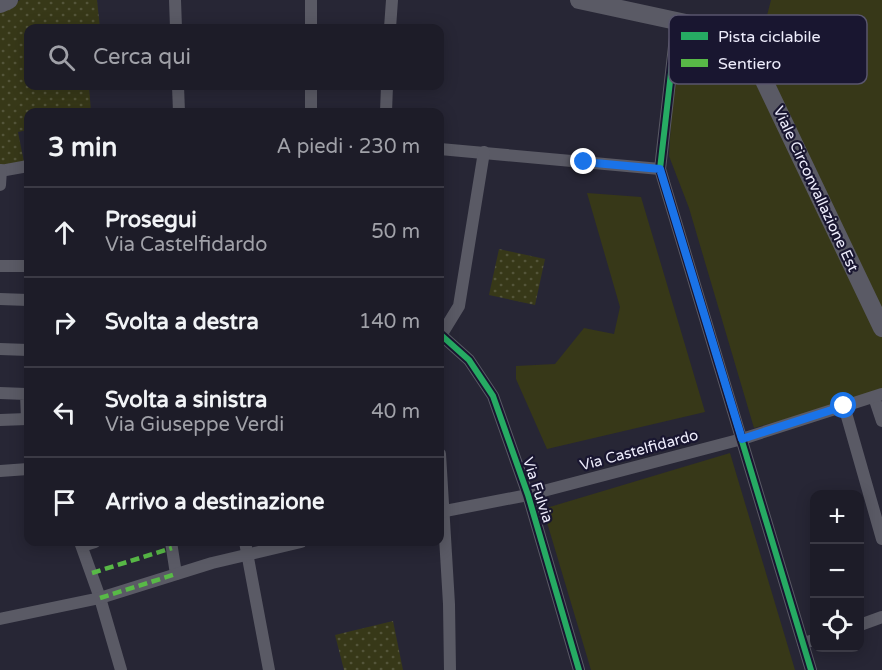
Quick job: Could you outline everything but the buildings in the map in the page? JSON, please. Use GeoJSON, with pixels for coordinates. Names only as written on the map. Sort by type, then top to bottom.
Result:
{"type":"FeatureCollection","features":[{"type":"Feature","properties":{"kind":"main road"},"geometry":{"type":"LineString","coordinates":[[0,4],[9,0]]}},
{"type":"Feature","properties":{"kind":"main road","name":"Viale Circonvallazione Est"},"geometry":{"type":"LineString","coordinates":[[579,0],[669,18]]}},
{"type":"Feature","properties":{"kind":"main road","name":"Viale Circonvallazione Est"},"geometry":{"type":"LineString","coordinates":[[766,84],[882,328]]}},
{"type":"Feature","properties":{"kind":"street"},"geometry":{"type":"LineString","coordinates":[[175,0],[176,24]]}},
{"type":"Feature","properties":{"kind":"street"},"geometry":{"type":"LineString","coordinates":[[311,0],[311,24]]}},
{"type":"Feature","properties":{"kind":"street"},"geometry":{"type":"LineString","coordinates":[[390,24],[392,0]]}},
{"type":"Feature","properties":{"kind":"street"},"geometry":{"type":"LineString","coordinates":[[670,84],[660,169],[742,439],[809,642],[811,670]]}},
{"type":"Feature","properties":{"kind":"street"},"geometry":{"type":"LineString","coordinates":[[178,90],[179,108]]}},
{"type":"Feature","properties":{"kind":"street"},"geometry":{"type":"LineString","coordinates":[[311,90],[311,108]]}},
{"type":"Feature","properties":{"kind":"street"},"geometry":{"type":"LineString","coordinates":[[386,108],[387,90]]}},
{"type":"Feature","properties":{"kind":"street"},"geometry":{"type":"LineString","coordinates":[[444,149],[660,169]]}},
{"type":"Feature","properties":{"kind":"street"},"geometry":{"type":"LineString","coordinates":[[444,330],[459,306],[484,152]]}},
{"type":"Feature","properties":{"kind":"street"},"geometry":{"type":"LineString","coordinates":[[0,185],[0,170],[24,167]]}},
{"type":"Feature","properties":{"kind":"street"},"geometry":{"type":"LineString","coordinates":[[0,266],[24,266]]}},
{"type":"Feature","properties":{"kind":"street"},"geometry":{"type":"LineString","coordinates":[[0,299],[24,300]]}},
{"type":"Feature","properties":{"kind":"street","name":"Via Fulvia"},"geometry":{"type":"LineString","coordinates":[[444,339],[469,360],[493,396],[528,495],[579,670]]}},
{"type":"Feature","properties":{"kind":"street"},"geometry":{"type":"LineString","coordinates":[[0,349],[24,350]]}},
{"type":"Feature","properties":{"kind":"street"},"geometry":{"type":"LineString","coordinates":[[0,393],[24,394]]}},
{"type":"Feature","properties":{"kind":"street"},"geometry":{"type":"LineString","coordinates":[[878,395],[882,421]]}},
{"type":"Feature","properties":{"kind":"street","name":"Via Castelfidardo"},"geometry":{"type":"LineString","coordinates":[[444,511],[528,495],[742,439],[878,395]]}},
{"type":"Feature","properties":{"kind":"street"},"geometry":{"type":"LineString","coordinates":[[844,406],[882,539]]}},
{"type":"Feature","properties":{"kind":"street"},"geometry":{"type":"LineString","coordinates":[[0,420],[24,420]]}},
{"type":"Feature","properties":{"kind":"street"},"geometry":{"type":"LineString","coordinates":[[0,471],[24,469]]}},
{"type":"Feature","properties":{"kind":"street"},"geometry":{"type":"LineString","coordinates":[[82,546],[121,670]]}},
{"type":"Feature","properties":{"kind":"street"},"geometry":{"type":"LineString","coordinates":[[172,546],[176,574]]}},
{"type":"Feature","properties":{"kind":"street"},"geometry":{"type":"LineString","coordinates":[[246,546],[269,670]]}},
{"type":"Feature","properties":{"kind":"street"},"geometry":{"type":"LineString","coordinates":[[0,619],[100,598],[212,563],[284,546]]}},
{"type":"Feature","properties":{"kind":"street"},"geometry":{"type":"LineString","coordinates":[[444,546],[449,604],[450,670]]}},
{"type":"Feature","properties":{"kind":"street"},"geometry":{"type":"LineString","coordinates":[[864,624],[882,617]]}},
{"type":"Feature","properties":{"kind":"green space"},"geometry":{"type":"Polygon","coordinates":[[[20,0],[97,0],[100,24],[24,24],[24,90],[89,90],[91,108],[24,108],[24,131],[18,132],[24,167],[0,171],[0,12],[20,0]]]}},
{"type":"Feature","properties":{"kind":"green space"},"geometry":{"type":"Polygon","coordinates":[[[771,0],[882,0],[882,319],[768,84],[867,84],[867,15],[767,15],[771,0]]]}},
{"type":"Feature","properties":{"kind":"green space"},"geometry":{"type":"Polygon","coordinates":[[[673,84],[763,84],[882,329],[882,393],[754,428],[689,208],[669,156],[673,84]]]}},
{"type":"Feature","properties":{"kind":"green space"},"geometry":{"type":"Polygon","coordinates":[[[587,193],[641,197],[705,412],[547,449],[516,379],[516,366],[555,364],[584,328],[614,334],[620,307],[587,193]]]}},
{"type":"Feature","properties":{"kind":"green space"},"geometry":{"type":"Polygon","coordinates":[[[499,249],[545,259],[535,305],[489,295],[499,249]]]}},
{"type":"Feature","properties":{"kind":"green space"},"geometry":{"type":"Polygon","coordinates":[[[730,453],[795,670],[591,670],[543,509],[730,453]]]}},
{"type":"Feature","properties":{"kind":"green space"},"geometry":{"type":"Polygon","coordinates":[[[393,621],[403,670],[344,670],[335,635],[393,621]]]}},
{"type":"Feature","properties":{"kind":"marked path"},"geometry":{"type":"LineString","coordinates":[[92,573],[172,548]]}},
{"type":"Feature","properties":{"kind":"marked path"},"geometry":{"type":"LineString","coordinates":[[100,598],[176,574]]}},
{"type":"Feature","properties":{"kind":"cycle path"},"geometry":{"type":"LineString","coordinates":[[670,84],[660,169],[811,670]]}},
{"type":"Feature","properties":{"kind":"cycle path"},"geometry":{"type":"LineString","coordinates":[[444,338],[469,360],[493,396],[528,495],[579,670]]}},
{"type":"Feature","properties":{"kind":"route"},"geometry":{"type":"LineString","coordinates":[[584,162],[660,169],[742,439],[844,406]]}}]}
